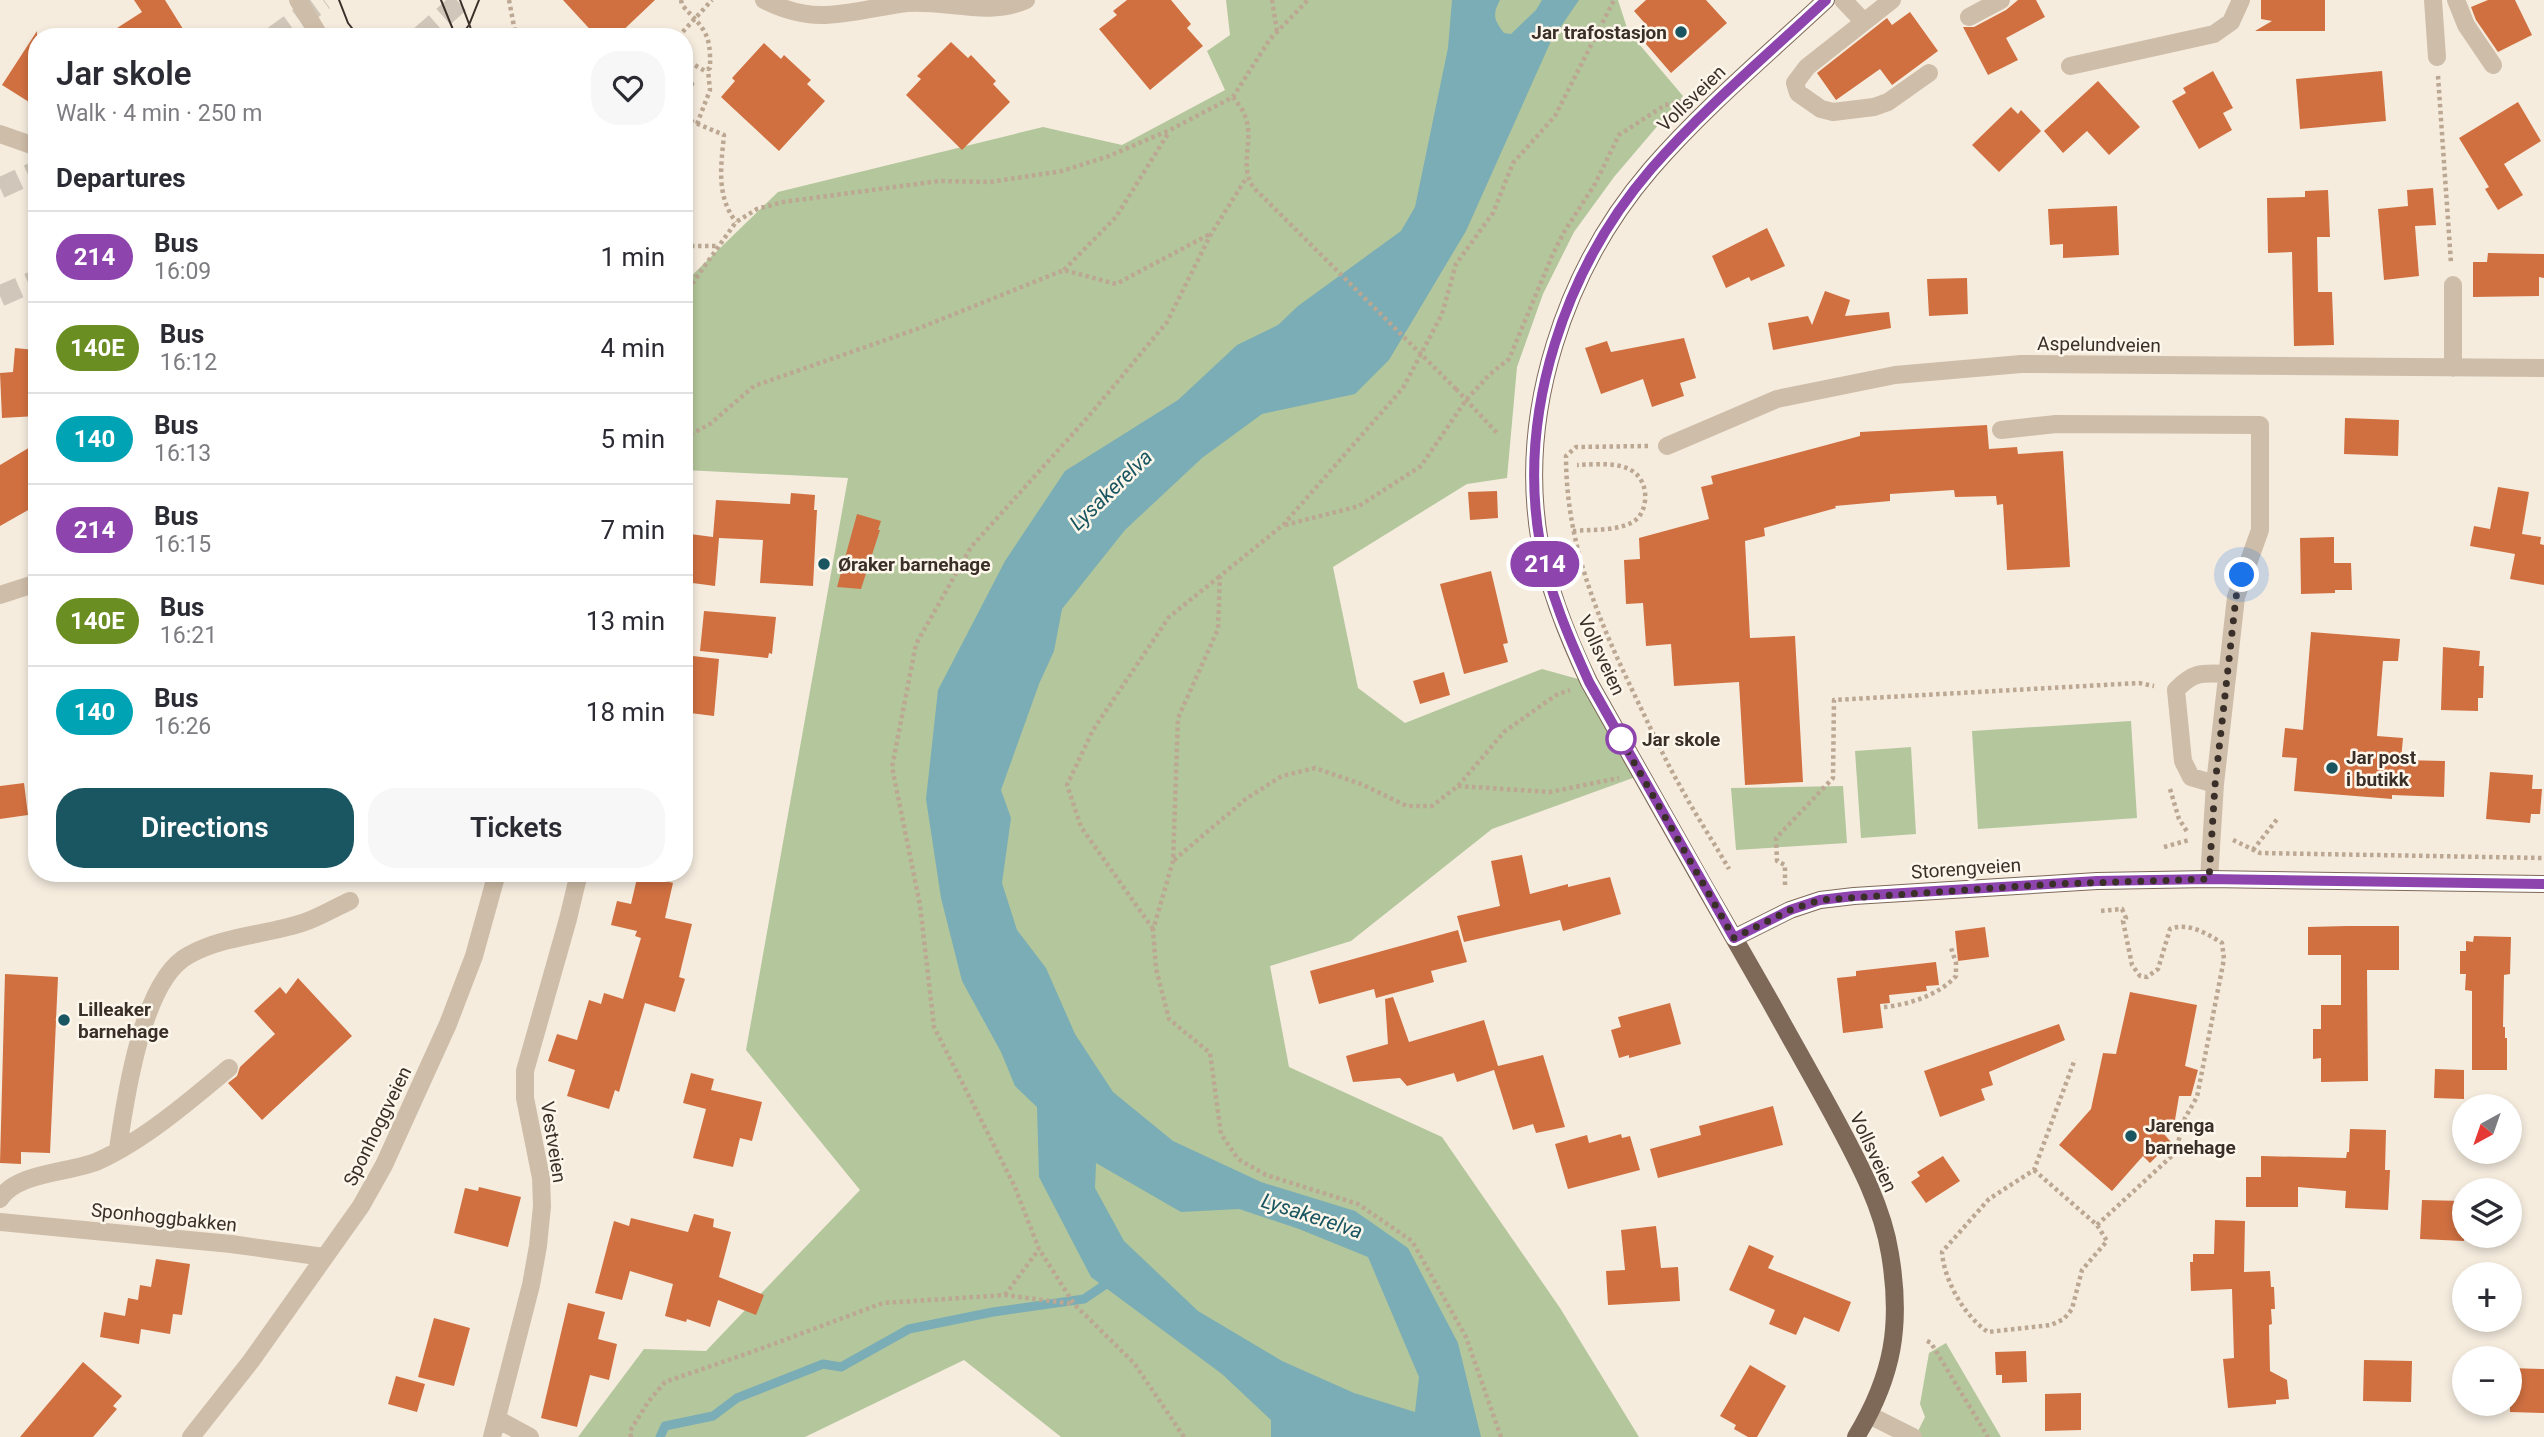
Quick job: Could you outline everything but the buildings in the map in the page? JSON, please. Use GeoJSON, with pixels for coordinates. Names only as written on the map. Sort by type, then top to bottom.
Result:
{"type":"FeatureCollection","features":[{"type":"Feature","properties":{"kind":"main road","name":"Vollsveien"},"geometry":{"type":"LineString","coordinates":[[1826,0],[1710,108],[1650,170],[1623,206],[1591,259],[1561,326],[1544,386],[1535,447],[1535,503],[1540,544],[1551,588],[1589,682],[1847,1141],[1881,1220],[1890,1252],[1896,1322],[1883,1383],[1856,1437]]}},
{"type":"Feature","properties":{"kind":"main road","name":"Storengveien"},"geometry":{"type":"LineString","coordinates":[[1734,938],[1790,910],[1820,900],[2031,885],[2209,879],[2544,884]]}},
{"type":"Feature","properties":{"kind":"street"},"geometry":{"type":"LineString","coordinates":[[298,0],[315,28]]}},
{"type":"Feature","properties":{"kind":"street"},"geometry":{"type":"LineString","coordinates":[[764,0],[801,13],[822,15],[910,3],[997,7],[1026,0]]}},
{"type":"Feature","properties":{"kind":"street"},"geometry":{"type":"LineString","coordinates":[[1843,0],[1864,22]]}},
{"type":"Feature","properties":{"kind":"street"},"geometry":{"type":"LineString","coordinates":[[1892,0],[1799,76],[1795,83],[1798,93],[1808,102],[1833,112],[1874,107],[1888,102],[1929,74]]}},
{"type":"Feature","properties":{"kind":"street"},"geometry":{"type":"LineString","coordinates":[[1969,17],[2001,0]]}},
{"type":"Feature","properties":{"kind":"street"},"geometry":{"type":"LineString","coordinates":[[2070,66],[2214,34],[2231,22],[2241,0]]}},
{"type":"Feature","properties":{"kind":"street"},"geometry":{"type":"LineString","coordinates":[[2433,0],[2437,57]]}},
{"type":"Feature","properties":{"kind":"street"},"geometry":{"type":"LineString","coordinates":[[2456,0],[2466,25],[2493,65]]}},
{"type":"Feature","properties":{"kind":"street"},"geometry":{"type":"LineString","coordinates":[[0,134],[28,144]]}},
{"type":"Feature","properties":{"kind":"street"},"geometry":{"type":"LineString","coordinates":[[2453,285],[2454,368]]}},
{"type":"Feature","properties":{"kind":"street","name":"Aspelundveien"},"geometry":{"type":"LineString","coordinates":[[1667,446],[1777,399],[1895,375],[2021,364],[2544,368]]}},
{"type":"Feature","properties":{"kind":"street"},"geometry":{"type":"LineString","coordinates":[[2001,430],[2056,424],[2260,425],[2260,530],[2236,597],[2215,785],[2209,879]]}},
{"type":"Feature","properties":{"kind":"street"},"geometry":{"type":"LineString","coordinates":[[0,595],[28,586]]}},
{"type":"Feature","properties":{"kind":"street"},"geometry":{"type":"LineString","coordinates":[[2215,785],[2191,777],[2183,761],[2176,690],[2184,681],[2198,673],[2227,674]]}},
{"type":"Feature","properties":{"kind":"street","name":"Sponhoggveien"},"geometry":{"type":"LineString","coordinates":[[191,1437],[251,1361],[361,1206],[384,1165],[417,1097],[474,956],[495,882]]}},
{"type":"Feature","properties":{"kind":"street","name":"Vestveien"},"geometry":{"type":"LineString","coordinates":[[492,1437],[531,1285],[542,1206],[541,1178],[525,1098],[525,1071],[577,882]]}},
{"type":"Feature","properties":{"kind":"street"},"geometry":{"type":"LineString","coordinates":[[118,1149],[122,1120],[148,1013],[170,969],[190,954],[302,923],[350,901]]}},
{"type":"Feature","properties":{"kind":"street"},"geometry":{"type":"LineString","coordinates":[[0,1199],[12,1186],[98,1161],[149,1130],[229,1068]]}},
{"type":"Feature","properties":{"kind":"street","name":"Sponhoggbakken"},"geometry":{"type":"LineString","coordinates":[[0,1222],[231,1244],[324,1257]]}},
{"type":"Feature","properties":{"kind":"street"},"geometry":{"type":"LineString","coordinates":[[1869,1415],[1913,1437]]}},
{"type":"Feature","properties":{"kind":"street"},"geometry":{"type":"LineString","coordinates":[[498,1419],[530,1437]]}},
{"type":"Feature","properties":{"kind":"path"},"geometry":{"type":"LineString","coordinates":[[509,0],[514,28]]}},
{"type":"Feature","properties":{"kind":"path"},"geometry":{"type":"LineString","coordinates":[[681,0],[709,40],[710,90],[697,124]]}},
{"type":"Feature","properties":{"kind":"path"},"geometry":{"type":"LineString","coordinates":[[686,28],[712,0]]}},
{"type":"Feature","properties":{"kind":"path"},"geometry":{"type":"LineString","coordinates":[[1272,0],[1277,32]]}},
{"type":"Feature","properties":{"kind":"path"},"geometry":{"type":"LineString","coordinates":[[693,281],[736,222],[757,209],[783,202],[939,181],[990,182],[1062,171],[1109,156],[1170,130],[1233,97],[1277,32],[1308,0]]}},
{"type":"Feature","properties":{"kind":"path"},"geometry":{"type":"LineString","coordinates":[[1153,930],[1081,827],[1067,785],[1093,730],[1170,617],[1283,525],[1403,388],[1442,314],[1456,264],[1493,213],[1513,163],[1555,116],[1614,0]]}},
{"type":"Feature","properties":{"kind":"path"},"geometry":{"type":"LineString","coordinates":[[2437,57],[2453,285]]}},
{"type":"Feature","properties":{"kind":"path"},"geometry":{"type":"LineString","coordinates":[[693,63],[708,70]]}},
{"type":"Feature","properties":{"kind":"path"},"geometry":{"type":"LineString","coordinates":[[1233,97],[1245,116],[1249,139],[1245,159],[1247,177],[1260,194],[1456,389],[1498,435]]}},
{"type":"Feature","properties":{"kind":"path"},"geometry":{"type":"LineString","coordinates":[[1283,525],[1359,506],[1421,466],[1466,400],[1490,374],[1509,359],[1552,256],[1595,184],[1619,135],[1665,105],[1694,98],[1710,108]]}},
{"type":"Feature","properties":{"kind":"path"},"geometry":{"type":"LineString","coordinates":[[693,122],[724,135],[720,176],[728,212],[736,222]]}},
{"type":"Feature","properties":{"kind":"path"},"geometry":{"type":"LineString","coordinates":[[693,433],[710,424],[754,386],[917,329],[1064,270],[1116,217],[1170,130]]}},
{"type":"Feature","properties":{"kind":"path"},"geometry":{"type":"LineString","coordinates":[[1184,1437],[1134,1363],[1074,1304],[1039,1249],[1014,1185],[934,1027],[920,905],[892,767],[916,644],[971,547],[1088,417],[1167,323],[1211,234],[1247,177]]}},
{"type":"Feature","properties":{"kind":"path"},"geometry":{"type":"LineString","coordinates":[[1064,270],[1116,285],[1211,234]]}},
{"type":"Feature","properties":{"kind":"path"},"geometry":{"type":"LineString","coordinates":[[693,246],[719,246]]}},
{"type":"Feature","properties":{"kind":"path"},"geometry":{"type":"LineString","coordinates":[[1667,446],[1576,447],[1566,456],[1566,491],[1584,578],[1605,634],[1679,786],[1730,869]]}},
{"type":"Feature","properties":{"kind":"path"},"geometry":{"type":"LineString","coordinates":[[1573,531],[1623,526],[1637,518],[1646,502],[1643,481],[1631,469],[1606,464],[1577,466]]}},
{"type":"Feature","properties":{"kind":"path"},"geometry":{"type":"LineString","coordinates":[[1220,576],[1218,629],[1178,718],[1173,861],[1153,930],[1156,969],[1169,1019],[1210,1053],[1221,1134],[1238,1159],[1266,1175],[1358,1204],[1412,1241],[1466,1338],[1501,1437]]}},
{"type":"Feature","properties":{"kind":"path"},"geometry":{"type":"LineString","coordinates":[[1173,861],[1247,798],[1282,776],[1315,768],[1361,783],[1407,806],[1432,806],[1458,786],[1504,732],[1556,695],[1589,682]]}},
{"type":"Feature","properties":{"kind":"path"},"geometry":{"type":"LineString","coordinates":[[1785,886],[1785,865],[1777,862],[1776,838],[1833,778],[1834,700],[2139,682],[2176,690]]}},
{"type":"Feature","properties":{"kind":"path"},"geometry":{"type":"LineString","coordinates":[[1458,786],[1550,792],[1641,775]]}},
{"type":"Feature","properties":{"kind":"path"},"geometry":{"type":"LineString","coordinates":[[2167,779],[2179,819],[2192,839]]}},
{"type":"Feature","properties":{"kind":"path"},"geometry":{"type":"LineString","coordinates":[[2253,850],[2278,818]]}},
{"type":"Feature","properties":{"kind":"path"},"geometry":{"type":"LineString","coordinates":[[2164,846],[2192,839],[2213,838],[2233,841],[2260,853],[2544,858]]}},
{"type":"Feature","properties":{"kind":"path"},"geometry":{"type":"LineString","coordinates":[[2096,1225],[2175,1153],[2185,1118],[2197,1097],[2224,958],[2222,943],[2186,926],[2176,926],[2167,934],[2158,970],[2147,977],[2140,976],[2132,965],[2123,921],[2126,913],[2122,909],[2101,911]]}},
{"type":"Feature","properties":{"kind":"path"},"geometry":{"type":"LineString","coordinates":[[1884,1007],[1898,1006],[1945,988],[1956,976],[1956,963],[1951,948]]}},
{"type":"Feature","properties":{"kind":"path"},"geometry":{"type":"LineString","coordinates":[[2034,1170],[2096,1225],[2107,1241],[2082,1270],[2072,1309],[2064,1319],[2051,1325],[1988,1332],[1966,1314],[1942,1265],[1941,1252],[1989,1199],[2034,1170],[2075,1059]]}},
{"type":"Feature","properties":{"kind":"path"},"geometry":{"type":"LineString","coordinates":[[1005,1296],[1039,1249]]}},
{"type":"Feature","properties":{"kind":"path"},"geometry":{"type":"LineString","coordinates":[[631,1437],[631,1432],[648,1402],[665,1382],[883,1303],[1005,1296],[1074,1304]]}},
{"type":"Feature","properties":{"kind":"path"},"geometry":{"type":"LineString","coordinates":[[1927,1341],[1931,1343],[1988,1437]]}},
{"type":"Feature","properties":{"kind":"green space"},"geometry":{"type":"Polygon","coordinates":[[[1226,0],[1618,0],[1628,31],[1683,96],[1614,177],[1574,232],[1543,294],[1517,367],[1507,478],[1467,484],[1333,567],[1358,688],[1405,723],[1542,669],[1589,682],[1641,775],[1492,829],[1351,941],[1270,966],[1289,1067],[1442,1137],[1560,1308],[1639,1437],[1061,1437],[964,1360],[805,1437],[578,1437],[644,1349],[706,1351],[860,1190],[746,1050],[848,478],[693,470],[693,274],[778,192],[1043,127],[1122,145],[1225,90],[1207,51],[1230,35],[1226,0]]]}},
{"type":"Feature","properties":{"kind":"green space"},"geometry":{"type":"Polygon","coordinates":[[[2131,721],[2137,818],[1978,829],[1972,731],[2131,721]]]}},
{"type":"Feature","properties":{"kind":"green space"},"geometry":{"type":"Polygon","coordinates":[[[1911,747],[1916,834],[1861,838],[1855,751],[1911,747]]]}},
{"type":"Feature","properties":{"kind":"green space"},"geometry":{"type":"Polygon","coordinates":[[[1843,786],[1847,843],[1736,850],[1731,788],[1843,786]]]}},
{"type":"Feature","properties":{"kind":"green space"},"geometry":{"type":"Polygon","coordinates":[[[1946,1343],[2001,1437],[1915,1437],[1925,1417],[1920,1404],[1929,1353],[1946,1343]]]}},
{"type":"Feature","properties":{"kind":"water","name":"Lysakerelva"},"geometry":{"type":"Polygon","coordinates":[[[1452,0],[1500,0],[1495,14],[1496,21],[1504,33],[1511,34],[1536,10],[1542,0],[1579,0],[1551,41],[1466,231],[1389,360],[1355,394],[1262,414],[1202,458],[1125,530],[1062,609],[1054,651],[1039,684],[1001,790],[1011,818],[1002,883],[1017,930],[1046,968],[1075,1034],[1113,1092],[1173,1141],[1261,1182],[1355,1211],[1408,1248],[1458,1343],[1481,1437],[1271,1437],[1271,1420],[1222,1374],[1091,1277],[1039,1177],[1037,1107],[1015,1086],[1001,1052],[962,981],[941,898],[926,799],[938,690],[1005,561],[1065,471],[1178,400],[1237,345],[1278,325],[1298,306],[1401,231],[1415,207],[1448,48],[1452,0]],[[1096,1163],[1095,1188],[1124,1241],[1198,1311],[1282,1361],[1354,1393],[1415,1412],[1419,1377],[1368,1257],[1299,1229],[1239,1209],[1181,1212],[1096,1163]]]}},
{"type":"Feature","properties":{"kind":"waterway"},"geometry":{"type":"LineString","coordinates":[[660,1437],[665,1426],[713,1416],[737,1398],[823,1364],[841,1367],[909,1329],[993,1312],[1084,1299],[1112,1280]]}},
{"type":"Feature","properties":{"kind":"tunnel"},"geometry":{"type":"LineString","coordinates":[[285,28],[324,0]]}},
{"type":"Feature","properties":{"kind":"tunnel"},"geometry":{"type":"LineString","coordinates":[[430,28],[462,0]]}},
{"type":"Feature","properties":{"kind":"tunnel"},"geometry":{"type":"LineString","coordinates":[[0,188],[28,175]]}},
{"type":"Feature","properties":{"kind":"tunnel"},"geometry":{"type":"LineString","coordinates":[[0,296],[28,284]]}},
{"type":"Feature","properties":{"kind":"tram line"},"geometry":{"type":"LineString","coordinates":[[339,0],[352,28]]}},
{"type":"Feature","properties":{"kind":"tram line"},"geometry":{"type":"LineString","coordinates":[[441,0],[452,28]]}},
{"type":"Feature","properties":{"kind":"tram line"},"geometry":{"type":"LineString","coordinates":[[460,0],[471,28]]}},
{"type":"Feature","properties":{"kind":"tram line"},"geometry":{"type":"LineString","coordinates":[[467,28],[479,0]]}},
{"type":"Feature","properties":{"kind":"bus line","name":"214"},"geometry":{"type":"LineString","coordinates":[[1826,0],[1680,137],[1650,170],[1612,222],[1591,259],[1561,326],[1544,386],[1535,438],[1535,503],[1540,544],[1551,588],[1572,644],[1589,682],[1734,938],[1790,910],[1820,900],[1854,896],[2097,881],[2209,879],[2544,884]]}},
{"type":"Feature","properties":{"kind":"place","name":"Jar trafostasjon"},"geometry":{"type":"Point","coordinates":[1681,32]}},
{"type":"Feature","properties":{"kind":"place","name":"Øraker barnehage"},"geometry":{"type":"Point","coordinates":[824,564]}},
{"type":"Feature","properties":{"kind":"place","name":"Jar skole"},"geometry":{"type":"Point","coordinates":[1621,739]}},
{"type":"Feature","properties":{"kind":"place","name":"Jar post i butikk"},"geometry":{"type":"Point","coordinates":[2332,768]}},
{"type":"Feature","properties":{"kind":"place","name":"Lilleaker barnehage"},"geometry":{"type":"Point","coordinates":[64,1020]}},
{"type":"Feature","properties":{"kind":"place","name":"Jarenga barnehage"},"geometry":{"type":"Point","coordinates":[2131,1136]}},
{"type":"Feature","properties":{"kind":"route"},"geometry":{"type":"LineString","coordinates":[[1621,739],[1615,729],[1734,938],[1790,910],[1820,900],[2097,881],[2209,879],[2218,757],[2236,597],[2242,575]]}}]}
